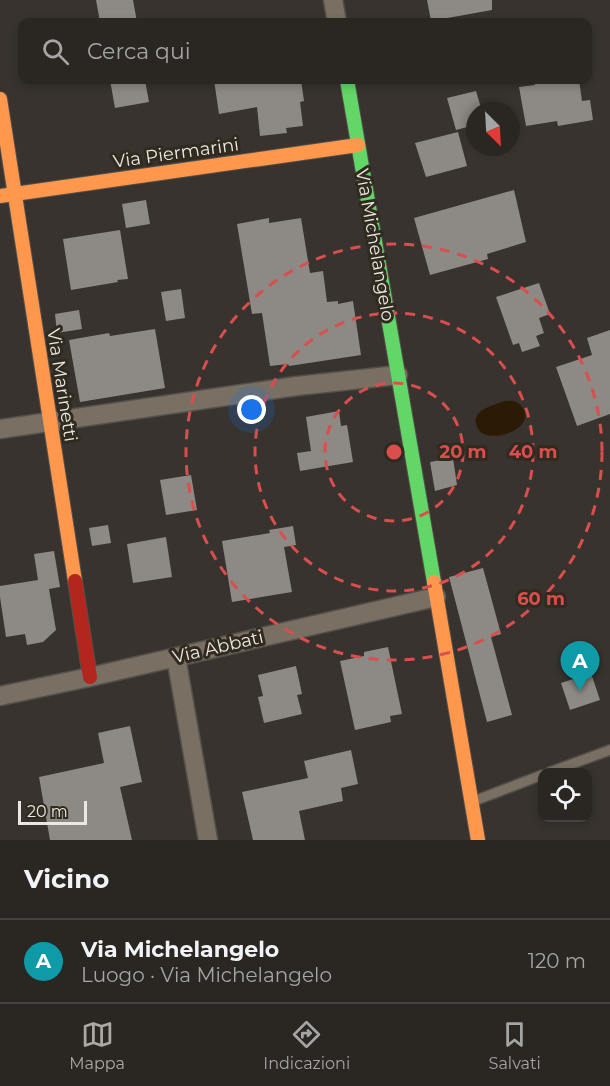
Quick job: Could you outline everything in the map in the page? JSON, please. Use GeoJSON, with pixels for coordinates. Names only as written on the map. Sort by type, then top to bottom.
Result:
{"type":"FeatureCollection","features":[{"type":"Feature","properties":{"kind":"street"},"geometry":{"type":"LineString","coordinates":[[333,0],[336,18]]}},
{"type":"Feature","properties":{"kind":"street","name":"Via Michelangelo"},"geometry":{"type":"LineString","coordinates":[[348,84],[478,840]]}},
{"type":"Feature","properties":{"kind":"street","name":"Via Marinetti"},"geometry":{"type":"LineString","coordinates":[[0,99],[90,676]]}},
{"type":"Feature","properties":{"kind":"street","name":"Via Piermarini"},"geometry":{"type":"LineString","coordinates":[[0,196],[358,145]]}},
{"type":"Feature","properties":{"kind":"street"},"geometry":{"type":"LineString","coordinates":[[0,429],[297,386],[398,375]]}},
{"type":"Feature","properties":{"kind":"street","name":"Via Abbati"},"geometry":{"type":"LineString","coordinates":[[0,696],[436,597]]}},
{"type":"Feature","properties":{"kind":"street"},"geometry":{"type":"LineString","coordinates":[[176,657],[208,840]]}},
{"type":"Feature","properties":{"kind":"lane"},"geometry":{"type":"LineString","coordinates":[[561,768],[610,750]]}},
{"type":"Feature","properties":{"kind":"lane"},"geometry":{"type":"LineString","coordinates":[[471,801],[538,777]]}},
{"type":"Feature","properties":{"kind":"shaded area"},"geometry":{"type":"Polygon","coordinates":[[[505,401],[515,401],[522,407],[525,415],[523,422],[518,428],[501,435],[484,434],[479,430],[476,418],[483,410],[505,401]]]}},
{"type":"Feature","properties":{"kind":"building"},"geometry":{"type":"Polygon","coordinates":[[[96,0],[133,0],[136,18],[99,18],[96,0]]]}},
{"type":"Feature","properties":{"kind":"building"},"geometry":{"type":"Polygon","coordinates":[[[427,0],[492,0],[492,10],[448,18],[430,18],[427,0]]]}},
{"type":"Feature","properties":{"kind":"building"},"geometry":{"type":"Polygon","coordinates":[[[111,84],[146,84],[149,102],[115,108],[111,84]]]}},
{"type":"Feature","properties":{"kind":"building"},"geometry":{"type":"Polygon","coordinates":[[[215,84],[302,84],[304,101],[300,102],[303,126],[286,128],[287,133],[260,136],[257,107],[219,114],[215,84]]]}},
{"type":"Feature","properties":{"kind":"building"},"geometry":{"type":"Polygon","coordinates":[[[580,84],[582,101],[590,100],[593,120],[558,126],[557,121],[526,126],[519,87],[580,84]]]}},
{"type":"Feature","properties":{"kind":"building"},"geometry":{"type":"Polygon","coordinates":[[[476,91],[479,102],[466,102],[466,127],[456,130],[447,98],[476,91]]]}},
{"type":"Feature","properties":{"kind":"building"},"geometry":{"type":"Polygon","coordinates":[[[458,132],[467,166],[426,177],[415,143],[458,132]]]}},
{"type":"Feature","properties":{"kind":"building"},"geometry":{"type":"Polygon","coordinates":[[[514,190],[526,242],[487,254],[488,259],[430,275],[414,218],[514,190]]]}},
{"type":"Feature","properties":{"kind":"building"},"geometry":{"type":"Polygon","coordinates":[[[146,200],[150,224],[126,228],[122,204],[146,200]]]}},
{"type":"Feature","properties":{"kind":"building"},"geometry":{"type":"Polygon","coordinates":[[[269,218],[269,223],[301,218],[310,273],[323,271],[327,302],[338,301],[338,304],[353,301],[361,355],[289,366],[288,364],[270,366],[262,313],[252,314],[237,224],[269,218]]]}},
{"type":"Feature","properties":{"kind":"building"},"geometry":{"type":"Polygon","coordinates":[[[120,230],[128,279],[71,290],[63,239],[120,230]]]}},
{"type":"Feature","properties":{"kind":"building"},"geometry":{"type":"Polygon","coordinates":[[[539,283],[550,314],[539,318],[544,333],[536,336],[540,346],[522,352],[519,343],[513,345],[496,297],[539,283]]]}},
{"type":"Feature","properties":{"kind":"building"},"geometry":{"type":"Polygon","coordinates":[[[181,289],[185,318],[166,321],[161,292],[181,289]]]}},
{"type":"Feature","properties":{"kind":"building"},"geometry":{"type":"Polygon","coordinates":[[[79,310],[82,329],[57,333],[55,314],[79,310]]]}},
{"type":"Feature","properties":{"kind":"building"},"geometry":{"type":"Polygon","coordinates":[[[155,329],[165,388],[80,402],[69,340],[109,333],[110,336],[155,329]]]}},
{"type":"Feature","properties":{"kind":"building"},"geometry":{"type":"Polygon","coordinates":[[[610,330],[610,414],[577,426],[556,367],[592,355],[587,338],[610,330]]]}},
{"type":"Feature","properties":{"kind":"building"},"geometry":{"type":"Polygon","coordinates":[[[339,411],[341,426],[347,425],[353,462],[300,471],[297,453],[311,451],[306,417],[339,411]]]}},
{"type":"Feature","properties":{"kind":"building"},"geometry":{"type":"Polygon","coordinates":[[[453,458],[457,485],[435,491],[430,462],[453,458]]]}},
{"type":"Feature","properties":{"kind":"building"},"geometry":{"type":"Polygon","coordinates":[[[191,475],[197,510],[166,515],[160,480],[191,475]]]}},
{"type":"Feature","properties":{"kind":"building"},"geometry":{"type":"Polygon","coordinates":[[[108,525],[111,543],[92,546],[89,528],[108,525]]]}},
{"type":"Feature","properties":{"kind":"building"},"geometry":{"type":"Polygon","coordinates":[[[293,526],[296,545],[284,547],[292,592],[232,602],[222,541],[270,533],[269,530],[293,526]]]}},
{"type":"Feature","properties":{"kind":"building"},"geometry":{"type":"Polygon","coordinates":[[[166,537],[172,577],[133,583],[127,544],[166,537]]]}},
{"type":"Feature","properties":{"kind":"building"},"geometry":{"type":"Polygon","coordinates":[[[54,551],[60,587],[49,589],[56,630],[43,642],[27,645],[25,634],[6,637],[0,586],[38,580],[34,554],[54,551]]]}},
{"type":"Feature","properties":{"kind":"building"},"geometry":{"type":"Polygon","coordinates":[[[483,568],[501,634],[491,637],[512,715],[487,722],[449,577],[483,568]]]}},
{"type":"Feature","properties":{"kind":"building"},"geometry":{"type":"Polygon","coordinates":[[[388,647],[402,714],[390,716],[391,722],[355,730],[340,661],[364,656],[364,652],[388,647]]]}},
{"type":"Feature","properties":{"kind":"building"},"geometry":{"type":"Polygon","coordinates":[[[296,666],[302,694],[297,695],[302,714],[264,723],[258,697],[263,696],[258,675],[296,666]]]}},
{"type":"Feature","properties":{"kind":"building"},"geometry":{"type":"Polygon","coordinates":[[[591,673],[600,700],[570,710],[561,683],[591,673]]]}},
{"type":"Feature","properties":{"kind":"building"},"geometry":{"type":"Polygon","coordinates":[[[130,726],[142,782],[120,787],[132,840],[50,840],[39,777],[104,763],[98,733],[130,726]]]}},
{"type":"Feature","properties":{"kind":"building"},"geometry":{"type":"Polygon","coordinates":[[[351,750],[358,784],[341,788],[343,801],[299,811],[305,840],[253,840],[242,792],[308,778],[304,761],[351,750]]]}},
{"type":"Feature","properties":{"kind":"traffic: fast"},"geometry":{"type":"LineString","coordinates":[[348,84],[434,582]]}},
{"type":"Feature","properties":{"kind":"traffic: slow"},"geometry":{"type":"LineString","coordinates":[[0,99],[75,581]]}},
{"type":"Feature","properties":{"kind":"traffic: slow"},"geometry":{"type":"LineString","coordinates":[[0,196],[358,145]]}},
{"type":"Feature","properties":{"kind":"traffic: slow"},"geometry":{"type":"LineString","coordinates":[[434,582],[478,840]]}},
{"type":"Feature","properties":{"kind":"traffic: jam"},"geometry":{"type":"LineString","coordinates":[[75,581],[90,677]]}},
{"type":"Feature","properties":{"kind":"place","name":"Via Michelangelo"},"geometry":{"type":"Point","coordinates":[580,691]}}]}
